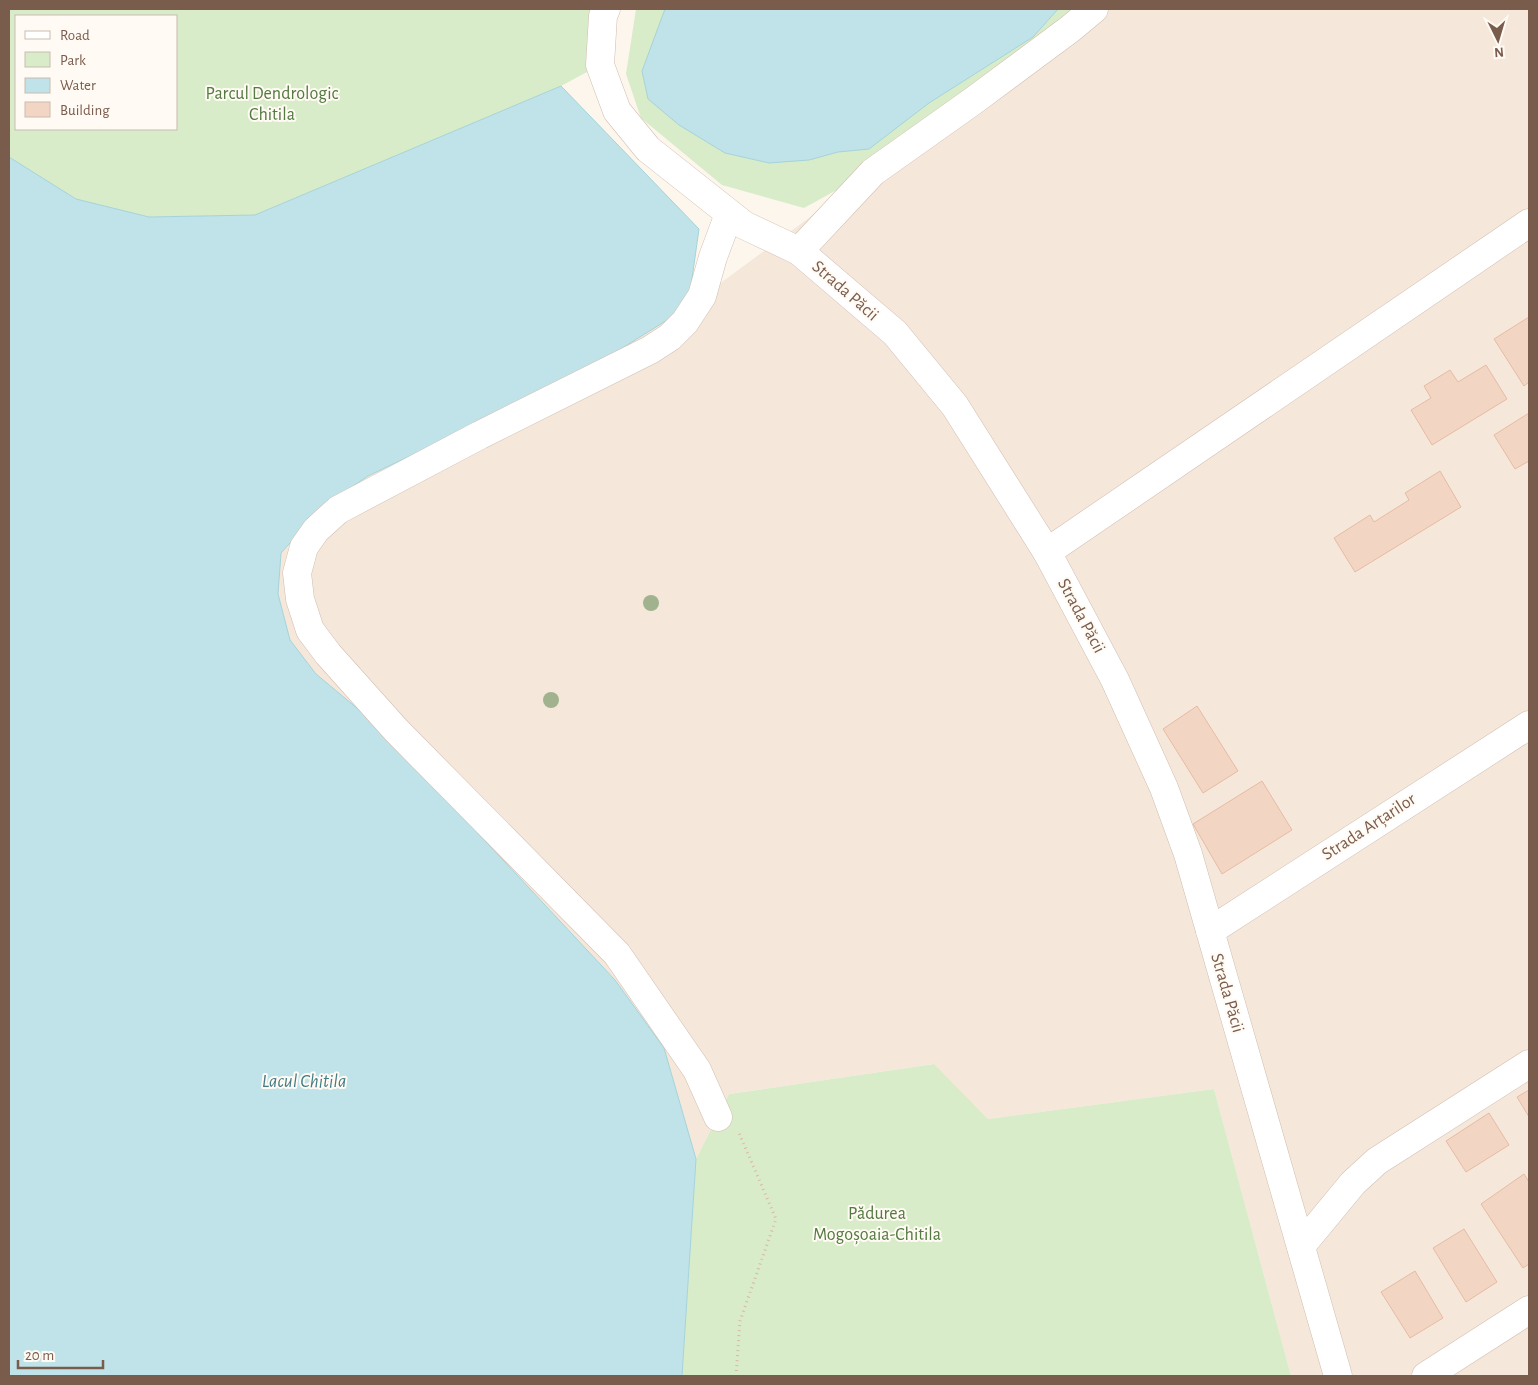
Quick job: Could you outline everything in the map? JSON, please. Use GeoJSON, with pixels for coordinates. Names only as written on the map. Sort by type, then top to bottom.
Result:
{"type":"FeatureCollection","features":[{"type":"Feature","properties":{"kind":"street","name":"Strada Păcii"},"geometry":{"type":"LineString","coordinates":[[606,9],[602,16],[600,65],[617,111],[648,149],[744,225],[799,251],[901,341],[955,406],[1047,552],[1115,680],[1164,788],[1188,854],[1338,1376]]}},
{"type":"Feature","properties":{"kind":"street"},"geometry":{"type":"LineString","coordinates":[[799,251],[873,172],[973,101],[1094,9]]}},
{"type":"Feature","properties":{"kind":"street"},"geometry":{"type":"LineString","coordinates":[[718,1117],[697,1070],[617,954],[396,730],[328,654],[310,630],[300,599],[297,573],[304,547],[316,530],[338,510],[480,435],[650,350],[670,337],[685,322],[702,296],[713,257],[729,214]]}},
{"type":"Feature","properties":{"kind":"street"},"geometry":{"type":"LineString","coordinates":[[1047,552],[1529,224]]}},
{"type":"Feature","properties":{"kind":"street","name":"Strada Arțarilor"},"geometry":{"type":"LineString","coordinates":[[1210,931],[1529,725]]}},
{"type":"Feature","properties":{"kind":"street"},"geometry":{"type":"LineString","coordinates":[[1301,1246],[1353,1183],[1377,1161],[1529,1064]]}},
{"type":"Feature","properties":{"kind":"street"},"geometry":{"type":"LineString","coordinates":[[1426,1376],[1529,1310]]}},
{"type":"Feature","properties":{"kind":"path"},"geometry":{"type":"LineString","coordinates":[[718,1117],[739,1132],[776,1219],[740,1321],[736,1376]]}},
{"type":"Feature","properties":{"kind":"shaded area"},"geometry":{"type":"Polygon","coordinates":[[[1092,9],[1529,9],[1529,1376],[1291,1376],[1214,1089],[988,1119],[933,1064],[729,1094],[696,1159],[664,1048],[615,980],[376,724],[316,674],[290,640],[278,594],[281,553],[321,507],[368,476],[579,375],[688,307],[1092,9]]]}},
{"type":"Feature","properties":{"kind":"green space","name":"Parcul Dendrologic Chitila"},"geometry":{"type":"Polygon","coordinates":[[[9,9],[606,9],[600,65],[561,86],[255,215],[149,217],[76,199],[9,157],[9,9]]]}},
{"type":"Feature","properties":{"kind":"green space"},"geometry":{"type":"Polygon","coordinates":[[[636,9],[1092,9],[884,164],[804,208],[722,185],[641,118],[626,74],[636,9]]]}},
{"type":"Feature","properties":{"kind":"green space","name":"Pădurea Mogoșoaia-Chitila"},"geometry":{"type":"Polygon","coordinates":[[[934,1064],[988,1119],[1214,1089],[1291,1376],[682,1376],[696,1159],[729,1094],[934,1064]]]}},
{"type":"Feature","properties":{"kind":"water"},"geometry":{"type":"Polygon","coordinates":[[[665,9],[1058,9],[1033,37],[929,103],[869,149],[838,152],[809,160],[769,163],[725,153],[679,125],[648,99],[642,71],[665,9]]]}},
{"type":"Feature","properties":{"kind":"water","name":"Lacul Chitila"},"geometry":{"type":"Polygon","coordinates":[[[561,86],[699,229],[688,307],[579,375],[368,476],[322,507],[281,553],[278,594],[290,640],[316,674],[376,724],[615,980],[664,1048],[696,1159],[682,1376],[9,1376],[9,157],[76,199],[149,217],[255,215],[561,86]]]}},
{"type":"Feature","properties":{"kind":"building"},"geometry":{"type":"Polygon","coordinates":[[[1529,317],[1529,382],[1524,386],[1494,339],[1529,317]]]}},
{"type":"Feature","properties":{"kind":"building"},"geometry":{"type":"Polygon","coordinates":[[[1486,365],[1507,399],[1432,445],[1411,410],[1431,398],[1424,386],[1450,370],[1458,382],[1486,365]]]}},
{"type":"Feature","properties":{"kind":"building"},"geometry":{"type":"Polygon","coordinates":[[[1529,413],[1529,461],[1515,469],[1494,435],[1529,413]]]}},
{"type":"Feature","properties":{"kind":"building"},"geometry":{"type":"Polygon","coordinates":[[[1440,471],[1461,507],[1355,572],[1334,538],[1370,515],[1374,522],[1409,500],[1405,493],[1440,471]]]}},
{"type":"Feature","properties":{"kind":"building"},"geometry":{"type":"Polygon","coordinates":[[[1197,706],[1238,771],[1203,793],[1163,729],[1197,706]]]}},
{"type":"Feature","properties":{"kind":"building"},"geometry":{"type":"Polygon","coordinates":[[[1262,781],[1292,830],[1222,874],[1193,824],[1262,781]]]}},
{"type":"Feature","properties":{"kind":"building"},"geometry":{"type":"Polygon","coordinates":[[[1529,1090],[1529,1117],[1517,1097],[1529,1090]]]}},
{"type":"Feature","properties":{"kind":"building"},"geometry":{"type":"Polygon","coordinates":[[[1489,1113],[1509,1145],[1466,1172],[1446,1141],[1489,1113]]]}},
{"type":"Feature","properties":{"kind":"building"},"geometry":{"type":"Polygon","coordinates":[[[1524,1174],[1529,1182],[1529,1264],[1523,1268],[1481,1204],[1524,1174]]]}},
{"type":"Feature","properties":{"kind":"building"},"geometry":{"type":"Polygon","coordinates":[[[1464,1229],[1497,1282],[1466,1302],[1433,1248],[1464,1229]]]}},
{"type":"Feature","properties":{"kind":"building"},"geometry":{"type":"Polygon","coordinates":[[[1415,1271],[1443,1318],[1410,1338],[1381,1292],[1415,1271]]]}}]}
